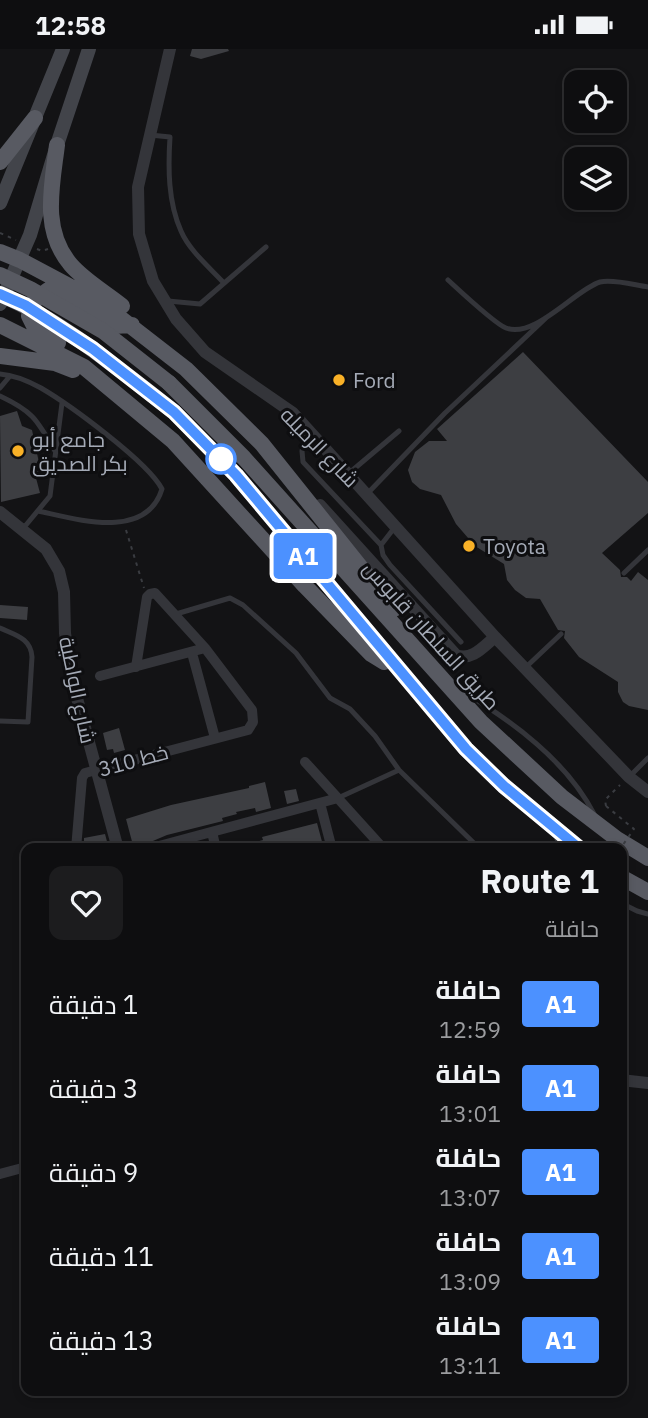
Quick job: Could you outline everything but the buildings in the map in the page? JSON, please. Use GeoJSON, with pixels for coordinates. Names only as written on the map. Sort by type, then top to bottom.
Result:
{"type":"FeatureCollection","features":[{"type":"Feature","properties":{"kind":"highway"},"geometry":{"type":"LineString","coordinates":[[0,162],[36,118]]}},
{"type":"Feature","properties":{"kind":"highway"},"geometry":{"type":"LineString","coordinates":[[57,145],[50,206],[55,238],[62,253],[72,266],[151,330],[262,444],[414,636],[425,659]]}},
{"type":"Feature","properties":{"kind":"highway"},"geometry":{"type":"LineString","coordinates":[[0,252],[101,303],[187,369]]}},
{"type":"Feature","properties":{"kind":"highway","name":"طريق السلطان قابوس"},"geometry":{"type":"LineString","coordinates":[[0,275],[103,331],[169,383],[244,458],[443,682],[525,764],[600,827],[625,843]]}},
{"type":"Feature","properties":{"kind":"highway"},"geometry":{"type":"LineString","coordinates":[[84,367],[77,355],[33,324],[29,311],[39,295],[48,290],[58,291],[113,325],[132,325]]}},
{"type":"Feature","properties":{"kind":"highway"},"geometry":{"type":"LineString","coordinates":[[0,294],[25,305],[93,349],[174,412],[236,475],[466,749],[572,843]]}},
{"type":"Feature","properties":{"kind":"highway"},"geometry":{"type":"LineString","coordinates":[[0,325],[84,367],[173,441],[371,654],[401,673]]}},
{"type":"Feature","properties":{"kind":"highway"},"geometry":{"type":"LineString","coordinates":[[0,356],[18,356],[55,363],[105,386]]}},
{"type":"Feature","properties":{"kind":"highway","name":"طريق السلطان قابوس"},"geometry":{"type":"LineString","coordinates":[[627,844],[648,858]]}},
{"type":"Feature","properties":{"kind":"highway"},"geometry":{"type":"LineString","coordinates":[[627,880],[648,892]]}},
{"type":"Feature","properties":{"kind":"main road"},"geometry":{"type":"LineString","coordinates":[[0,203],[63,49]]}},
{"type":"Feature","properties":{"kind":"main road"},"geometry":{"type":"LineString","coordinates":[[0,305],[30,235],[89,49]]}},
{"type":"Feature","properties":{"kind":"street","name":"شارع الرميله"},"geometry":{"type":"LineString","coordinates":[[170,49],[138,187],[139,235],[153,281],[176,319],[205,352],[293,413],[495,637],[629,777],[648,792]]}},
{"type":"Feature","properties":{"kind":"street"},"geometry":{"type":"LineString","coordinates":[[262,444],[275,454],[456,655],[473,655],[495,637]]}},
{"type":"Feature","properties":{"kind":"street","name":"شارع الواطية"},"geometry":{"type":"LineString","coordinates":[[2,517],[23,529],[46,549],[59,571],[64,592],[65,633],[71,676],[116,843]]}},
{"type":"Feature","properties":{"kind":"street"},"geometry":{"type":"LineString","coordinates":[[100,676],[136,667],[192,653],[205,648],[160,596],[153,593],[148,595],[136,667]]}},
{"type":"Feature","properties":{"kind":"street","name":"خط 310"},"geometry":{"type":"LineString","coordinates":[[76,843],[82,776],[85,773],[248,730],[253,722],[251,710],[205,648]]}},
{"type":"Feature","properties":{"kind":"street"},"geometry":{"type":"LineString","coordinates":[[192,653],[215,738]]}},
{"type":"Feature","properties":{"kind":"street"},"geometry":{"type":"LineString","coordinates":[[304,762],[378,843]]}},
{"type":"Feature","properties":{"kind":"street"},"geometry":{"type":"LineString","coordinates":[[171,843],[338,798]]}},
{"type":"Feature","properties":{"kind":"street"},"geometry":{"type":"LineString","coordinates":[[320,803],[330,843]]}},
{"type":"Feature","properties":{"kind":"street"},"geometry":{"type":"LineString","coordinates":[[212,832],[215,843]]}},
{"type":"Feature","properties":{"kind":"street"},"geometry":{"type":"LineString","coordinates":[[627,1081],[648,1083]]}},
{"type":"Feature","properties":{"kind":"street"},"geometry":{"type":"LineString","coordinates":[[0,1174],[21,1168]]}},
{"type":"Feature","properties":{"kind":"lane"},"geometry":{"type":"LineString","coordinates":[[150,135],[170,137],[168,167],[181,231],[192,248],[223,282]]}},
{"type":"Feature","properties":{"kind":"lane"},"geometry":{"type":"LineString","coordinates":[[165,301],[200,304],[266,247]]}},
{"type":"Feature","properties":{"kind":"lane"},"geometry":{"type":"LineString","coordinates":[[448,280],[505,328],[520,329],[547,317]]}},
{"type":"Feature","properties":{"kind":"lane"},"geometry":{"type":"LineString","coordinates":[[366,495],[444,413],[547,317],[604,281],[648,287]]}},
{"type":"Feature","properties":{"kind":"lane"},"geometry":{"type":"LineString","coordinates":[[0,374],[40,387],[102,432],[156,478],[162,489],[159,499],[139,517],[119,524],[79,520],[38,511]]}},
{"type":"Feature","properties":{"kind":"lane"},"geometry":{"type":"LineString","coordinates":[[0,388],[10,376]]}},
{"type":"Feature","properties":{"kind":"lane"},"geometry":{"type":"LineString","coordinates":[[0,396],[29,411],[56,452]]}},
{"type":"Feature","properties":{"kind":"lane"},"geometry":{"type":"LineString","coordinates":[[23,529],[50,496],[62,404]]}},
{"type":"Feature","properties":{"kind":"lane"},"geometry":{"type":"LineString","coordinates":[[307,429],[302,451],[303,462],[381,545],[383,555],[390,565],[461,642]]}},
{"type":"Feature","properties":{"kind":"lane"},"geometry":{"type":"LineString","coordinates":[[348,474],[399,431]]}},
{"type":"Feature","properties":{"kind":"lane"},"geometry":{"type":"LineString","coordinates":[[381,545],[395,527]]}},
{"type":"Feature","properties":{"kind":"lane"},"geometry":{"type":"LineString","coordinates":[[624,573],[648,550]]}},
{"type":"Feature","properties":{"kind":"lane"},"geometry":{"type":"LineString","coordinates":[[176,614],[230,598],[243,605],[296,653],[315,682],[330,698],[350,709],[365,724],[399,770],[474,843]]}},
{"type":"Feature","properties":{"kind":"lane"},"geometry":{"type":"LineString","coordinates":[[0,628],[26,640],[32,648],[28,722],[0,721]]}},
{"type":"Feature","properties":{"kind":"lane"},"geometry":{"type":"LineString","coordinates":[[525,668],[561,634]]}},
{"type":"Feature","properties":{"kind":"lane"},"geometry":{"type":"LineString","coordinates":[[629,777],[648,758]]}},
{"type":"Feature","properties":{"kind":"lane"},"geometry":{"type":"LineString","coordinates":[[338,798],[399,770]]}},
{"type":"Feature","properties":{"kind":"lane"},"geometry":{"type":"LineString","coordinates":[[552,828],[558,843]]}},
{"type":"Feature","properties":{"kind":"lane"},"geometry":{"type":"LineString","coordinates":[[627,905],[648,914]]}},
{"type":"Feature","properties":{"kind":"path"},"geometry":{"type":"LineString","coordinates":[[124,522],[141,583],[148,595]]}},
{"type":"Feature","properties":{"kind":"path"},"geometry":{"type":"LineString","coordinates":[[624,843],[634,829],[606,806],[605,800],[629,777]]}},
{"type":"Feature","properties":{"kind":"bus line","name":"A1"},"geometry":{"type":"LineString","coordinates":[[0,294],[25,305],[93,349],[174,412],[236,475],[466,749],[504,786],[572,843]]}},
{"type":"Feature","properties":{"kind":"place","name":"Ford"},"geometry":{"type":"Point","coordinates":[339,380]}},
{"type":"Feature","properties":{"kind":"place","name":"جامع أبو بكر الصديق"},"geometry":{"type":"Point","coordinates":[18,451]}},
{"type":"Feature","properties":{"kind":"place","name":"Toyota"},"geometry":{"type":"Point","coordinates":[469,546]}}]}
